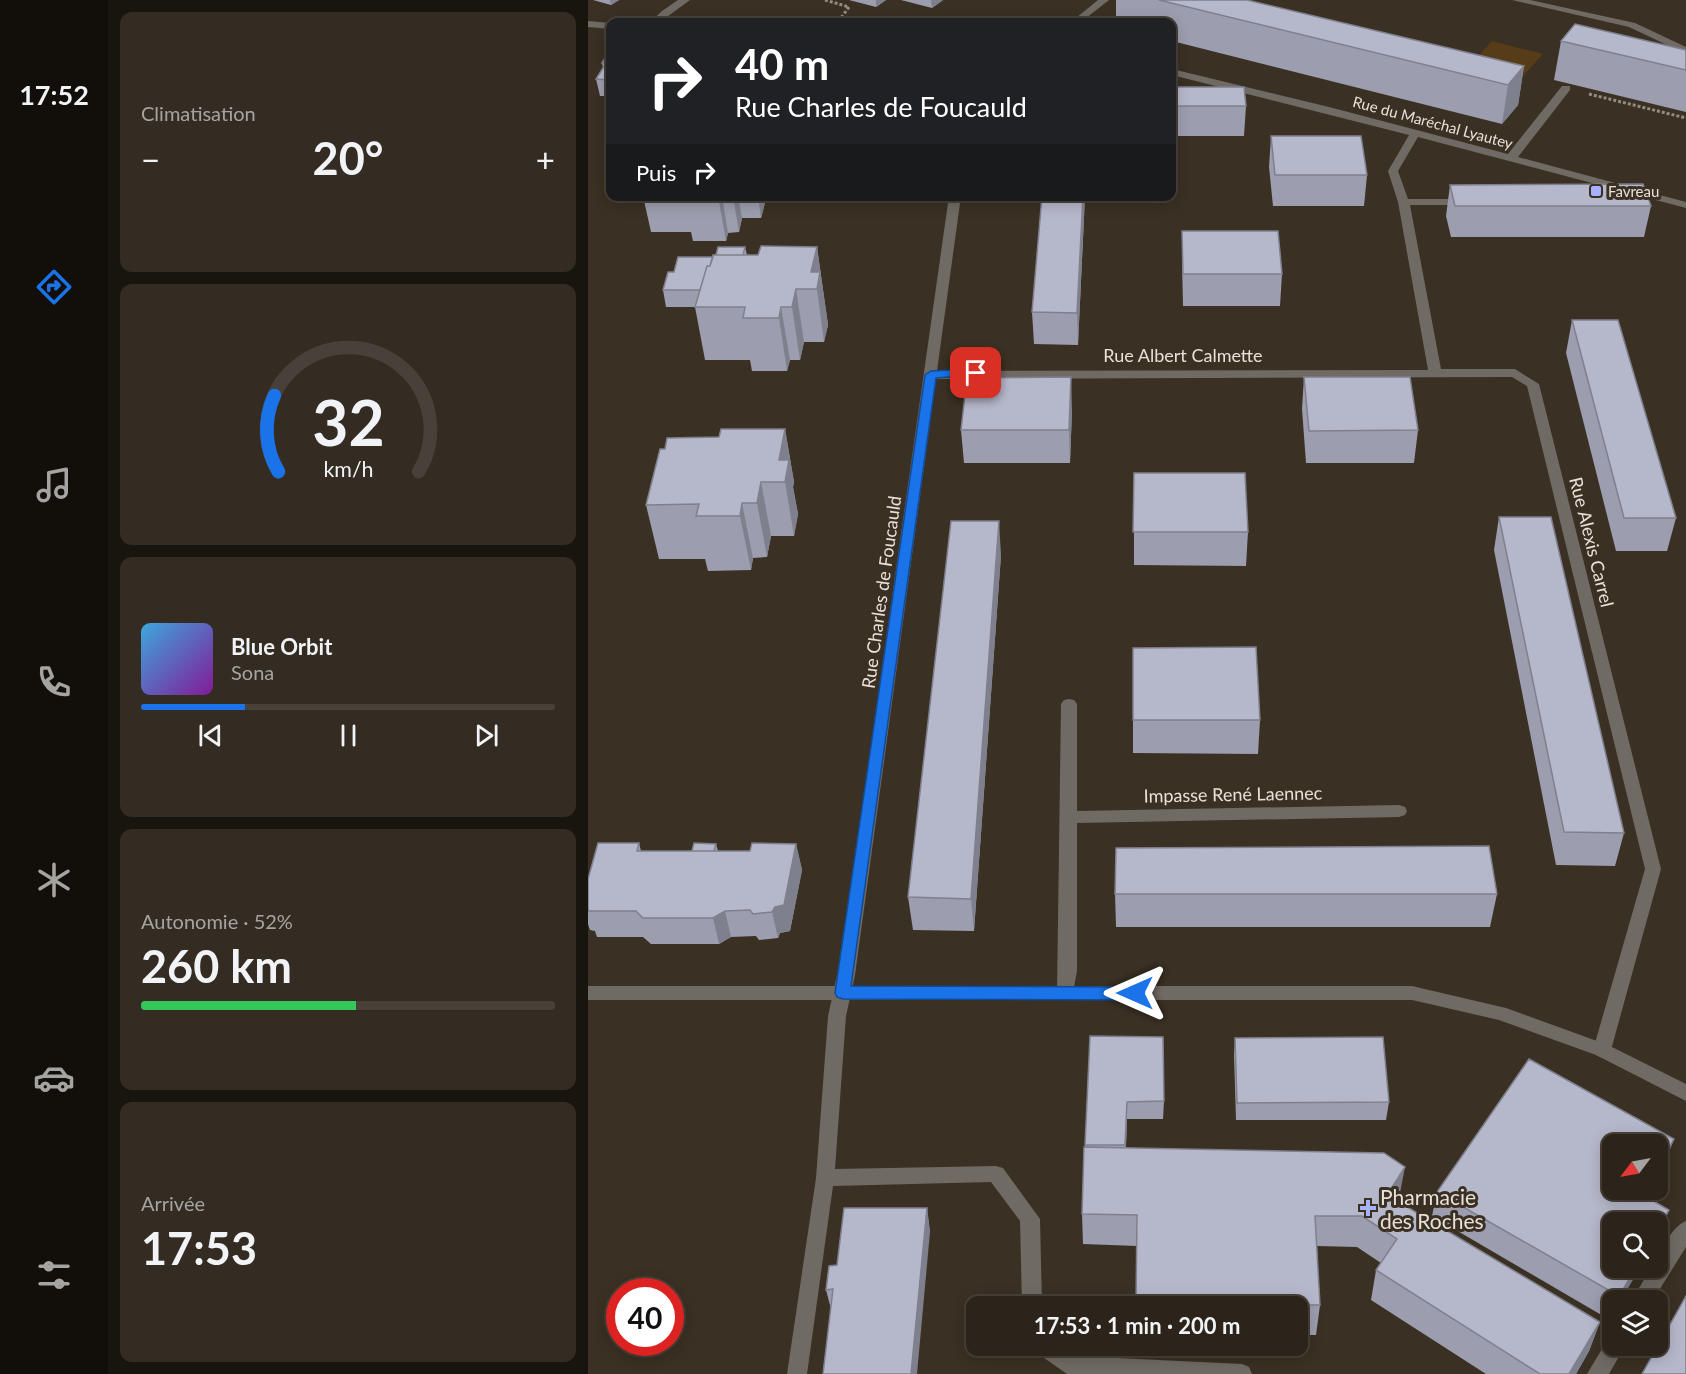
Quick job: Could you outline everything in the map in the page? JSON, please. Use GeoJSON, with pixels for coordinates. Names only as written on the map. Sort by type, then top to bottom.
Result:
{"type":"FeatureCollection","features":[{"type":"Feature","properties":{"kind":"street"},"geometry":{"type":"LineString","coordinates":[[659,18],[685,0]]}},
{"type":"Feature","properties":{"kind":"street"},"geometry":{"type":"LineString","coordinates":[[1081,18],[1104,0]]}},
{"type":"Feature","properties":{"kind":"street"},"geometry":{"type":"LineString","coordinates":[[1517,0],[1632,25],[1686,51]]}},
{"type":"Feature","properties":{"kind":"street"},"geometry":{"type":"LineString","coordinates":[[588,24],[606,26]]}},
{"type":"Feature","properties":{"kind":"street","name":"Rue du Maréchal Lyautey"},"geometry":{"type":"LineString","coordinates":[[1176,73],[1416,133],[1686,205]]}},
{"type":"Feature","properties":{"kind":"street"},"geometry":{"type":"LineString","coordinates":[[1511,158],[1566,88]]}},
{"type":"Feature","properties":{"kind":"street"},"geometry":{"type":"LineString","coordinates":[[1232,98],[1250,91]]}},
{"type":"Feature","properties":{"kind":"street"},"geometry":{"type":"LineString","coordinates":[[1416,133],[1393,171],[1404,202],[1435,373]]}},
{"type":"Feature","properties":{"kind":"street","name":"Rue Charles de Foucauld"},"geometry":{"type":"LineString","coordinates":[[797,1374],[825,1178],[837,1016],[843,993],[954,201]]}},
{"type":"Feature","properties":{"kind":"street"},"geometry":{"type":"LineString","coordinates":[[1404,202],[1475,201]]}},
{"type":"Feature","properties":{"kind":"street","name":"Rue Albert Calmette"},"geometry":{"type":"LineString","coordinates":[[931,375],[1435,373]]}},
{"type":"Feature","properties":{"kind":"street","name":"Rue Alexis Carrel"},"geometry":{"type":"LineString","coordinates":[[1435,373],[1515,373],[1533,384],[1653,869],[1602,1050]]}},
{"type":"Feature","properties":{"kind":"street"},"geometry":{"type":"LineString","coordinates":[[1066,993],[1069,704]]}},
{"type":"Feature","properties":{"kind":"street","name":"Impasse René Laennec"},"geometry":{"type":"LineString","coordinates":[[1068,817],[1399,811]]}},
{"type":"Feature","properties":{"kind":"street"},"geometry":{"type":"LineString","coordinates":[[588,993],[1412,993],[1489,1010],[1602,1050],[1686,1094]]}},
{"type":"Feature","properties":{"kind":"street"},"geometry":{"type":"LineString","coordinates":[[825,1178],[996,1174],[1030,1219],[1032,1296]]}},
{"type":"Feature","properties":{"kind":"street"},"geometry":{"type":"LineString","coordinates":[[1648,1290],[1686,1230]]}},
{"type":"Feature","properties":{"kind":"street"},"geometry":{"type":"LineString","coordinates":[[1058,1356],[1071,1366],[1242,1374]]}},
{"type":"Feature","properties":{"kind":"street"},"geometry":{"type":"LineString","coordinates":[[1597,1374],[1608,1356]]}},
{"type":"Feature","properties":{"kind":"path"},"geometry":{"type":"LineString","coordinates":[[825,0],[849,7],[841,18]]}},
{"type":"Feature","properties":{"kind":"path"},"geometry":{"type":"LineString","coordinates":[[1566,88],[1686,118]]}},
{"type":"Feature","properties":{"kind":"shaded area"},"geometry":{"type":"Polygon","coordinates":[[[1492,41],[1543,54],[1521,78],[1470,65],[1492,41]]]}},
{"type":"Feature","properties":{"kind":"building"},"geometry":{"type":"Polygon","coordinates":[[[1159,0],[1247,0],[1524,66],[1508,85],[1159,0]]]}},
{"type":"Feature","properties":{"kind":"building"},"geometry":{"type":"Polygon","coordinates":[[[1575,24],[1686,50],[1686,70],[1561,41],[1575,24]]]}},
{"type":"Feature","properties":{"kind":"building"},"geometry":{"type":"Polygon","coordinates":[[[606,63],[606,80],[596,79],[606,63]]]}},
{"type":"Feature","properties":{"kind":"building"},"geometry":{"type":"Polygon","coordinates":[[[1176,87],[1244,87],[1246,106],[1176,106],[1176,87]]]}},
{"type":"Feature","properties":{"kind":"building"},"geometry":{"type":"Polygon","coordinates":[[[1271,136],[1361,136],[1367,175],[1275,175],[1271,136]]]}},
{"type":"Feature","properties":{"kind":"building"},"geometry":{"type":"Polygon","coordinates":[[[1643,184],[1651,206],[1455,206],[1450,185],[1643,184]]]}},
{"type":"Feature","properties":{"kind":"building"},"geometry":{"type":"Polygon","coordinates":[[[1042,201],[1083,201],[1077,313],[1032,312],[1042,201]]]}},
{"type":"Feature","properties":{"kind":"building"},"geometry":{"type":"Polygon","coordinates":[[[1182,231],[1278,231],[1282,274],[1183,274],[1182,231]]]}},
{"type":"Feature","properties":{"kind":"building"},"geometry":{"type":"Polygon","coordinates":[[[761,246],[817,247],[811,272],[820,272],[817,289],[796,289],[792,307],[781,307],[779,318],[743,318],[745,307],[695,307],[707,266],[710,266],[713,255],[758,255],[761,246]]]}},
{"type":"Feature","properties":{"kind":"building"},"geometry":{"type":"Polygon","coordinates":[[[718,247],[745,247],[743,255],[716,255],[718,247]]]}},
{"type":"Feature","properties":{"kind":"building"},"geometry":{"type":"Polygon","coordinates":[[[678,257],[713,257],[710,266],[707,266],[700,290],[663,290],[668,272],[674,272],[678,257]]]}},
{"type":"Feature","properties":{"kind":"building"},"geometry":{"type":"Polygon","coordinates":[[[1572,320],[1618,320],[1676,518],[1624,518],[1572,320]]]}},
{"type":"Feature","properties":{"kind":"building"},"geometry":{"type":"Polygon","coordinates":[[[1071,377],[1069,430],[961,430],[967,378],[1071,377]]]}},
{"type":"Feature","properties":{"kind":"building"},"geometry":{"type":"Polygon","coordinates":[[[1304,377],[1410,377],[1418,430],[1309,431],[1304,377]]]}},
{"type":"Feature","properties":{"kind":"building"},"geometry":{"type":"Polygon","coordinates":[[[721,429],[785,429],[779,460],[789,460],[785,482],[761,482],[757,503],[742,503],[740,516],[696,516],[699,504],[646,505],[660,449],[665,449],[667,438],[719,437],[721,429]]]}},
{"type":"Feature","properties":{"kind":"building"},"geometry":{"type":"Polygon","coordinates":[[[1134,473],[1245,473],[1248,532],[1133,532],[1134,473]]]}},
{"type":"Feature","properties":{"kind":"building"},"geometry":{"type":"Polygon","coordinates":[[[1499,517],[1551,517],[1624,833],[1564,832],[1499,517]]]}},
{"type":"Feature","properties":{"kind":"building"},"geometry":{"type":"Polygon","coordinates":[[[951,521],[999,521],[971,899],[908,897],[951,521]]]}},
{"type":"Feature","properties":{"kind":"building"},"geometry":{"type":"Polygon","coordinates":[[[1256,647],[1260,720],[1133,720],[1133,648],[1256,647]]]}},
{"type":"Feature","properties":{"kind":"building"},"geometry":{"type":"Polygon","coordinates":[[[598,843],[639,843],[637,851],[750,851],[752,843],[796,844],[784,905],[775,907],[772,912],[753,914],[750,910],[725,911],[713,918],[643,918],[636,911],[589,911],[588,879],[598,843]]]}},
{"type":"Feature","properties":{"kind":"building"},"geometry":{"type":"Polygon","coordinates":[[[694,843],[716,844],[714,851],[692,851],[694,843]]]}},
{"type":"Feature","properties":{"kind":"building"},"geometry":{"type":"Polygon","coordinates":[[[1489,846],[1497,894],[1115,894],[1116,848],[1489,846]]]}},
{"type":"Feature","properties":{"kind":"building"},"geometry":{"type":"Polygon","coordinates":[[[1090,1036],[1163,1037],[1164,1101],[1127,1102],[1125,1145],[1085,1145],[1090,1036]]]}},
{"type":"Feature","properties":{"kind":"building"},"geometry":{"type":"Polygon","coordinates":[[[1383,1037],[1389,1102],[1237,1103],[1235,1038],[1383,1037]]]}},
{"type":"Feature","properties":{"kind":"building"},"geometry":{"type":"Polygon","coordinates":[[[1529,1059],[1665,1134],[1602,1134],[1602,1200],[1652,1200],[1669,1210],[1668,1212],[1602,1212],[1602,1278],[1630,1278],[1623,1290],[1608,1290],[1437,1192],[1529,1059]]]}},
{"type":"Feature","properties":{"kind":"building"},"geometry":{"type":"Polygon","coordinates":[[[1668,1136],[1674,1139],[1668,1150],[1668,1136]]]}},
{"type":"Feature","properties":{"kind":"building"},"geometry":{"type":"Polygon","coordinates":[[[1084,1147],[1384,1153],[1405,1167],[1387,1195],[1600,1322],[1569,1374],[1540,1374],[1376,1270],[1397,1239],[1362,1216],[1315,1216],[1320,1305],[1308,1305],[1308,1296],[1136,1296],[1137,1215],[1082,1214],[1084,1147]]]}},
{"type":"Feature","properties":{"kind":"building"},"geometry":{"type":"Polygon","coordinates":[[[844,1208],[927,1208],[911,1374],[823,1374],[833,1289],[826,1290],[829,1266],[837,1265],[844,1208]]]}},
{"type":"Feature","properties":{"kind":"building"},"geometry":{"type":"Polygon","coordinates":[[[1686,1296],[1686,1374],[1642,1374],[1652,1356],[1668,1356],[1668,1328],[1686,1296]]]}},
{"type":"Feature","properties":{"kind":"place","name":"Favreau"},"geometry":{"type":"Point","coordinates":[1596,191]}},
{"type":"Feature","properties":{"kind":"place","name":"Pharmacie des Roches"},"geometry":{"type":"Point","coordinates":[1368,1208]}},
{"type":"Feature","properties":{"kind":"route"},"geometry":{"type":"LineString","coordinates":[[976,373],[931,375],[843,993],[1135,993]]}}]}
